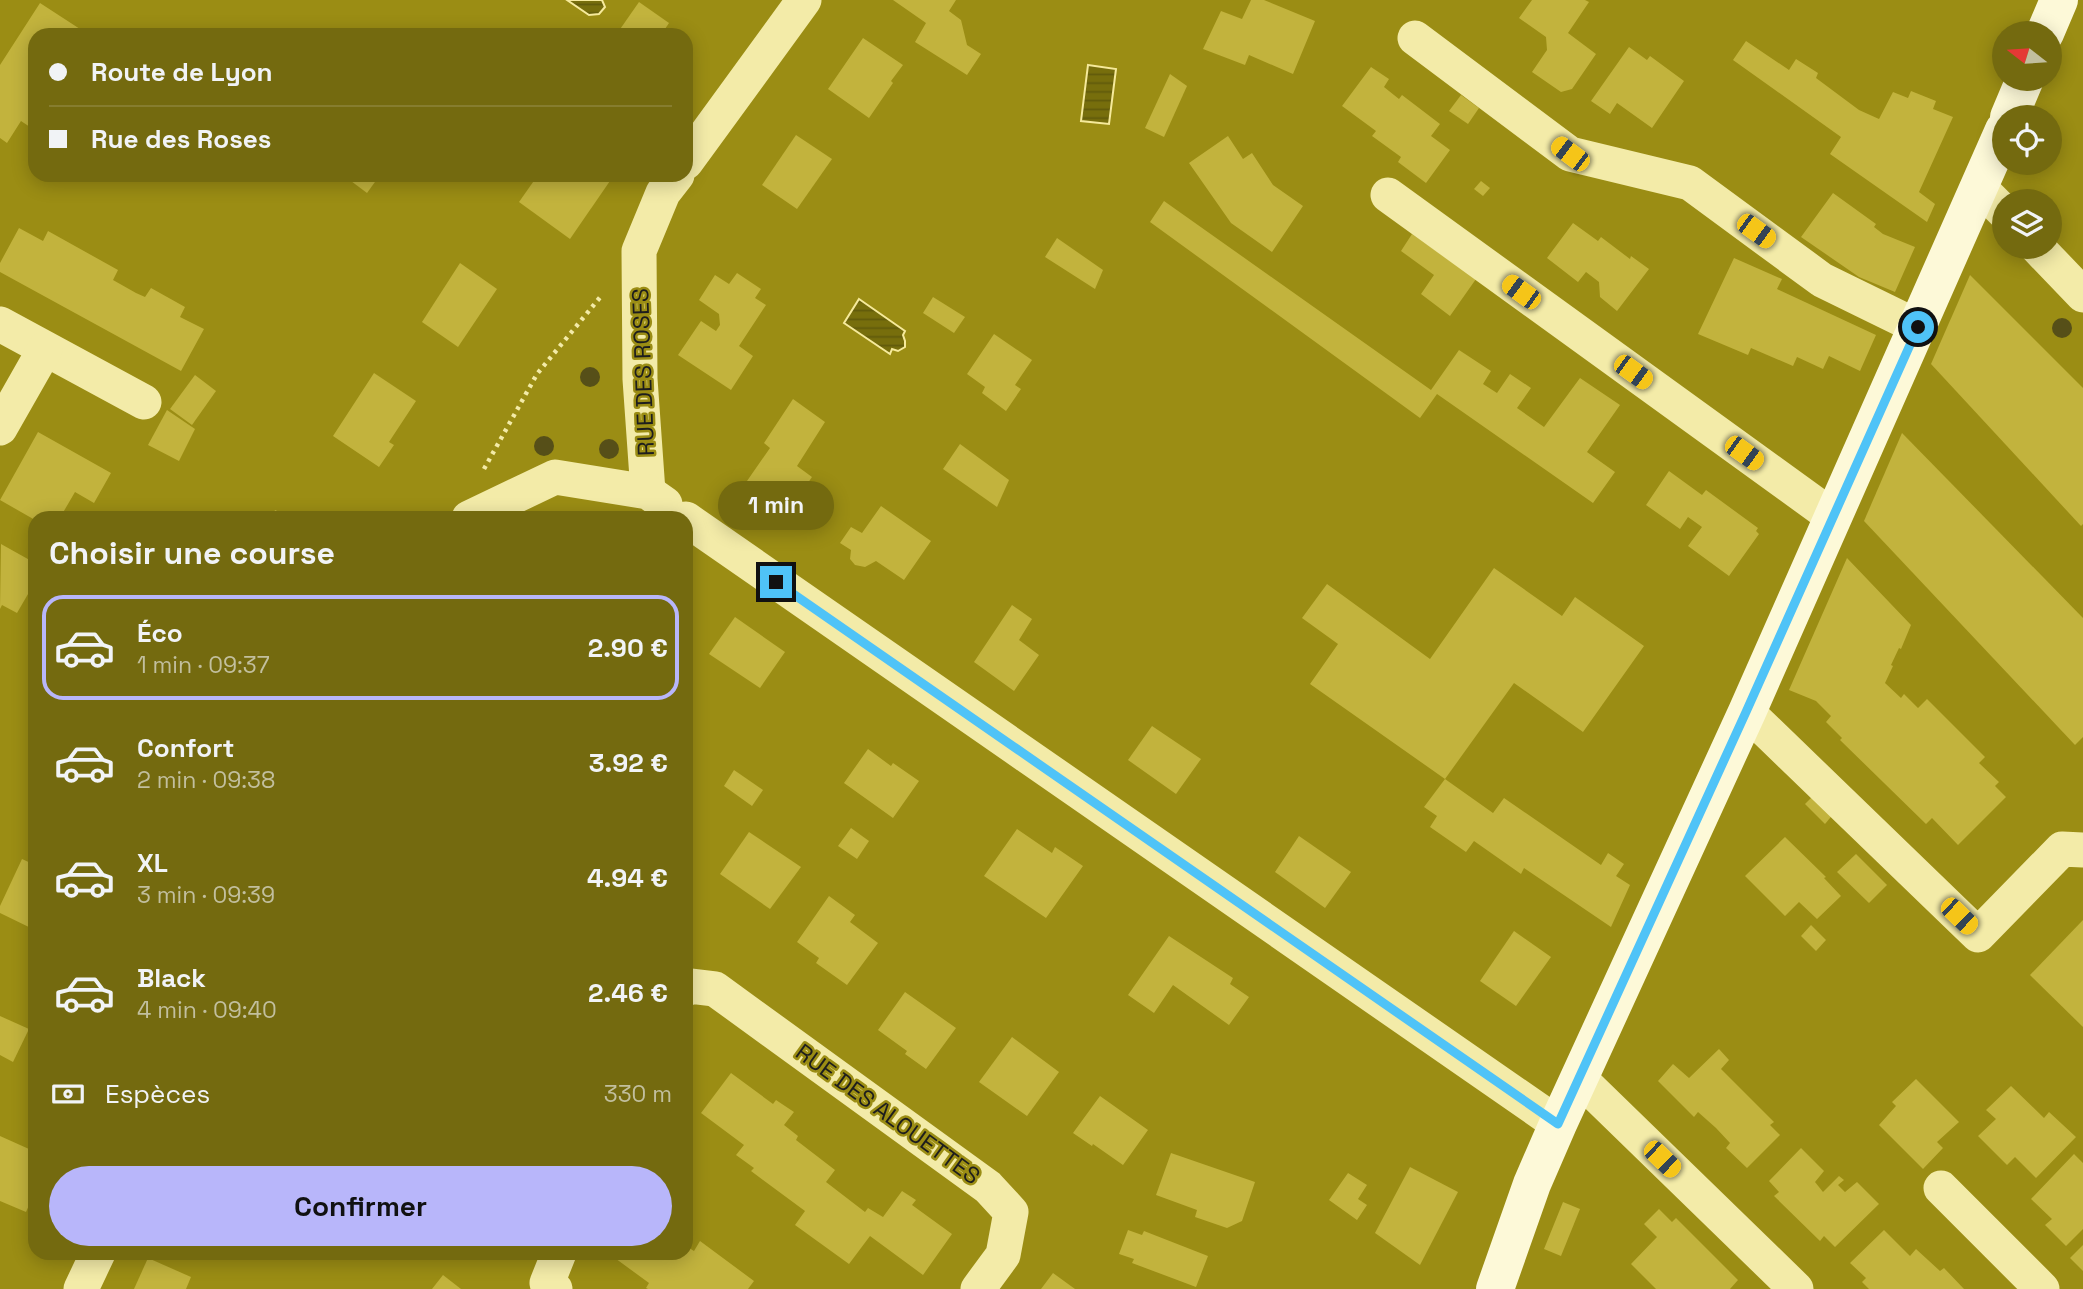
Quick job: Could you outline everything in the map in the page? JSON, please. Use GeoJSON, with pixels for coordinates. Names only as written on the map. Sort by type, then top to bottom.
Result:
{"type":"FeatureCollection","features":[{"type":"Feature","properties":{"kind":"street"},"geometry":{"type":"LineString","coordinates":[[693,152],[804,0]]}},
{"type":"Feature","properties":{"kind":"street"},"geometry":{"type":"LineString","coordinates":[[2050,21],[2059,0]]}},
{"type":"Feature","properties":{"kind":"street"},"geometry":{"type":"LineString","coordinates":[[1415,38],[1570,154],[1690,183],[1822,280],[1918,327]]}},
{"type":"Feature","properties":{"kind":"street"},"geometry":{"type":"LineString","coordinates":[[639,251],[663,193],[672,182]]}},
{"type":"Feature","properties":{"kind":"street"},"geometry":{"type":"LineString","coordinates":[[1388,195],[1833,517]]}},
{"type":"Feature","properties":{"kind":"street"},"geometry":{"type":"LineString","coordinates":[[1495,1289],[1532,1184],[1558,1124],[1918,327],[1992,200]]}},
{"type":"Feature","properties":{"kind":"street","name":"RUE DES ROSES"},"geometry":{"type":"LineString","coordinates":[[639,251],[640,379],[648,492]]}},
{"type":"Feature","properties":{"kind":"street"},"geometry":{"type":"LineString","coordinates":[[2048,259],[2083,295]]}},
{"type":"Feature","properties":{"kind":"street"},"geometry":{"type":"LineString","coordinates":[[0,324],[144,402]]}},
{"type":"Feature","properties":{"kind":"street"},"geometry":{"type":"LineString","coordinates":[[0,428],[45,349]]}},
{"type":"Feature","properties":{"kind":"street","name":"RUE DES ROSES"},"geometry":{"type":"LineString","coordinates":[[484,511],[555,477],[648,492],[675,511]]}},
{"type":"Feature","properties":{"kind":"street","name":"RUE DES ROSES"},"geometry":{"type":"LineString","coordinates":[[693,524],[1558,1124]]}},
{"type":"Feature","properties":{"kind":"street"},"geometry":{"type":"LineString","coordinates":[[1746,712],[1978,935],[2062,849],[2083,850]]}},
{"type":"Feature","properties":{"kind":"street","name":"RUE DES ALOUETTES"},"geometry":{"type":"LineString","coordinates":[[693,986],[715,989],[988,1187],[1010,1212],[1003,1255],[978,1289]]}},
{"type":"Feature","properties":{"kind":"street"},"geometry":{"type":"LineString","coordinates":[[1580,1079],[1796,1289]]}},
{"type":"Feature","properties":{"kind":"street"},"geometry":{"type":"LineString","coordinates":[[1941,1188],[2042,1289]]}},
{"type":"Feature","properties":{"kind":"street"},"geometry":{"type":"LineString","coordinates":[[81,1289],[95,1260]]}},
{"type":"Feature","properties":{"kind":"street"},"geometry":{"type":"LineString","coordinates":[[555,1289],[547,1283],[556,1260]]}},
{"type":"Feature","properties":{"kind":"path"},"geometry":{"type":"LineString","coordinates":[[484,470],[537,374],[639,251]]}},
{"type":"Feature","properties":{"kind":"shaded area"},"geometry":{"type":"Polygon","coordinates":[[[567,0],[602,0],[605,7],[599,14],[589,15],[567,0]]]}},
{"type":"Feature","properties":{"kind":"shaded area"},"geometry":{"type":"Polygon","coordinates":[[[1088,65],[1116,69],[1109,124],[1081,121],[1088,65]]]}},
{"type":"Feature","properties":{"kind":"shaded area"},"geometry":{"type":"Polygon","coordinates":[[[859,299],[905,331],[905,347],[898,351],[892,349],[890,354],[844,323],[859,299]]]}},
{"type":"Feature","properties":{"kind":"building"},"geometry":{"type":"Polygon","coordinates":[[[893,0],[956,0],[949,11],[961,20],[967,45],[981,54],[967,75],[915,42],[926,23],[893,0]]]}},
{"type":"Feature","properties":{"kind":"building"},"geometry":{"type":"Polygon","coordinates":[[[1251,0],[1264,0],[1315,21],[1293,74],[1249,55],[1245,65],[1203,49],[1221,11],[1242,19],[1251,0]]]}},
{"type":"Feature","properties":{"kind":"building"},"geometry":{"type":"Polygon","coordinates":[[[1532,0],[1589,2],[1568,33],[1596,54],[1572,89],[1561,92],[1532,72],[1547,50],[1546,37],[1519,18],[1532,0]]]}},
{"type":"Feature","properties":{"kind":"building"},"geometry":{"type":"Polygon","coordinates":[[[639,2],[669,23],[666,28],[621,28],[639,2]]]}},
{"type":"Feature","properties":{"kind":"building"},"geometry":{"type":"Polygon","coordinates":[[[40,3],[78,28],[28,28],[28,126],[21,121],[7,143],[0,138],[0,65],[40,3]]]}},
{"type":"Feature","properties":{"kind":"building"},"geometry":{"type":"Polygon","coordinates":[[[863,38],[903,65],[869,118],[828,89],[863,38]]]}},
{"type":"Feature","properties":{"kind":"building"},"geometry":{"type":"Polygon","coordinates":[[[1746,41],[1789,70],[1796,59],[1818,73],[1816,78],[1859,110],[1879,119],[1893,92],[1908,98],[1911,91],[1936,101],[1933,109],[1953,117],[1919,192],[1935,204],[1927,222],[1830,154],[1841,137],[1733,60],[1746,41]]]}},
{"type":"Feature","properties":{"kind":"building"},"geometry":{"type":"Polygon","coordinates":[[[1629,47],[1647,60],[1650,56],[1684,81],[1652,128],[1617,103],[1610,114],[1591,101],[1629,47]]]}},
{"type":"Feature","properties":{"kind":"building"},"geometry":{"type":"Polygon","coordinates":[[[1371,67],[1389,79],[1384,87],[1399,99],[1402,95],[1440,124],[1431,136],[1450,150],[1426,183],[1398,162],[1401,157],[1372,136],[1376,131],[1342,106],[1371,67]]]}},
{"type":"Feature","properties":{"kind":"building"},"geometry":{"type":"Polygon","coordinates":[[[1170,74],[1187,86],[1164,137],[1145,128],[1170,74]]]}},
{"type":"Feature","properties":{"kind":"building"},"geometry":{"type":"Polygon","coordinates":[[[1461,95],[1479,108],[1468,124],[1449,111],[1461,95]]]}},
{"type":"Feature","properties":{"kind":"building"},"geometry":{"type":"Polygon","coordinates":[[[796,135],[832,159],[797,209],[762,185],[796,135]]]}},
{"type":"Feature","properties":{"kind":"building"},"geometry":{"type":"Polygon","coordinates":[[[1228,136],[1243,159],[1252,153],[1273,185],[1303,206],[1272,252],[1231,223],[1189,163],[1228,136]]]}},
{"type":"Feature","properties":{"kind":"building"},"geometry":{"type":"Polygon","coordinates":[[[1481,181],[1490,188],[1483,196],[1474,189],[1481,181]]]}},
{"type":"Feature","properties":{"kind":"building"},"geometry":{"type":"Polygon","coordinates":[[[352,182],[375,182],[367,193],[352,182]]]}},
{"type":"Feature","properties":{"kind":"building"},"geometry":{"type":"Polygon","coordinates":[[[533,182],[609,182],[570,239],[519,202],[533,182]]]}},
{"type":"Feature","properties":{"kind":"building"},"geometry":{"type":"Polygon","coordinates":[[[1833,193],[1876,224],[1874,227],[1883,234],[1915,247],[1895,292],[1859,277],[1801,237],[1833,193]]]}},
{"type":"Feature","properties":{"kind":"building"},"geometry":{"type":"Polygon","coordinates":[[[1164,201],[1431,390],[1459,350],[1491,371],[1483,384],[1497,393],[1510,374],[1531,388],[1517,408],[1544,427],[1580,378],[1620,405],[1587,452],[1615,472],[1593,503],[1437,394],[1420,418],[1150,222],[1164,201]]]}},
{"type":"Feature","properties":{"kind":"building"},"geometry":{"type":"Polygon","coordinates":[[[1573,223],[1598,241],[1601,237],[1630,259],[1631,256],[1649,269],[1617,311],[1600,297],[1599,282],[1586,272],[1578,282],[1547,258],[1573,223]]]}},
{"type":"Feature","properties":{"kind":"building"},"geometry":{"type":"Polygon","coordinates":[[[19,228],[43,241],[48,231],[118,270],[113,280],[136,293],[145,297],[151,288],[185,307],[180,317],[204,329],[181,371],[0,272],[0,263],[19,228]]]}},
{"type":"Feature","properties":{"kind":"building"},"geometry":{"type":"Polygon","coordinates":[[[1412,234],[1476,279],[1450,316],[1421,294],[1434,275],[1401,251],[1412,234]]]}},
{"type":"Feature","properties":{"kind":"building"},"geometry":{"type":"Polygon","coordinates":[[[1057,238],[1103,270],[1095,289],[1045,257],[1057,238]]]}},
{"type":"Feature","properties":{"kind":"building"},"geometry":{"type":"Polygon","coordinates":[[[1734,258],[1782,279],[1777,289],[1876,335],[1860,371],[1829,356],[1823,369],[1797,357],[1793,366],[1751,348],[1748,355],[1698,334],[1734,258]]]}},
{"type":"Feature","properties":{"kind":"building"},"geometry":{"type":"Polygon","coordinates":[[[460,263],[497,289],[458,347],[422,322],[460,263]]]}},
{"type":"Feature","properties":{"kind":"building"},"geometry":{"type":"Polygon","coordinates":[[[737,273],[761,289],[755,298],[766,305],[739,346],[753,356],[731,390],[678,355],[701,321],[716,331],[720,325],[719,314],[699,300],[715,275],[729,284],[737,273]]]}},
{"type":"Feature","properties":{"kind":"building"},"geometry":{"type":"Polygon","coordinates":[[[1970,275],[2083,388],[2081,526],[1931,364],[1970,275]]]}},
{"type":"Feature","properties":{"kind":"building"},"geometry":{"type":"Polygon","coordinates":[[[933,297],[965,317],[954,333],[923,313],[933,297]]]}},
{"type":"Feature","properties":{"kind":"building"},"geometry":{"type":"Polygon","coordinates":[[[994,334],[1032,360],[1015,385],[1021,389],[1006,411],[982,393],[985,387],[967,374],[994,334]]]}},
{"type":"Feature","properties":{"kind":"building"},"geometry":{"type":"Polygon","coordinates":[[[374,373],[416,401],[389,442],[394,445],[379,467],[333,436],[374,373]]]}},
{"type":"Feature","properties":{"kind":"building"},"geometry":{"type":"Polygon","coordinates":[[[195,375],[216,391],[192,425],[170,409],[195,375]]]}},
{"type":"Feature","properties":{"kind":"building"},"geometry":{"type":"Polygon","coordinates":[[[793,399],[825,422],[797,466],[812,477],[789,511],[747,481],[770,448],[764,443],[793,399]]]}},
{"type":"Feature","properties":{"kind":"building"},"geometry":{"type":"Polygon","coordinates":[[[167,410],[195,429],[179,461],[148,445],[167,410]]]}},
{"type":"Feature","properties":{"kind":"building"},"geometry":{"type":"Polygon","coordinates":[[[38,432],[111,473],[94,503],[75,492],[64,511],[28,511],[28,516],[0,500],[38,432]]]}},
{"type":"Feature","properties":{"kind":"building"},"geometry":{"type":"Polygon","coordinates":[[[1902,433],[2083,618],[2083,737],[2075,745],[1864,521],[1902,433]]]}},
{"type":"Feature","properties":{"kind":"building"},"geometry":{"type":"Polygon","coordinates":[[[960,444],[1009,480],[997,507],[943,469],[960,444]]]}},
{"type":"Feature","properties":{"kind":"building"},"geometry":{"type":"Polygon","coordinates":[[[1669,471],[1702,495],[1706,490],[1758,528],[1756,531],[1759,534],[1729,576],[1688,546],[1702,527],[1688,517],[1680,529],[1646,505],[1669,471]]]}},
{"type":"Feature","properties":{"kind":"building"},"geometry":{"type":"Polygon","coordinates":[[[881,506],[931,541],[904,580],[876,561],[865,567],[855,565],[850,559],[851,550],[840,543],[851,527],[862,533],[881,506]]]}},
{"type":"Feature","properties":{"kind":"building"},"geometry":{"type":"Polygon","coordinates":[[[1,544],[28,559],[28,594],[17,613],[2,605],[0,609],[1,544]]]}},
{"type":"Feature","properties":{"kind":"building"},"geometry":{"type":"Polygon","coordinates":[[[1847,558],[1911,625],[1885,683],[1901,698],[1904,694],[1918,708],[1927,699],[1985,757],[1979,763],[1999,782],[1995,786],[2006,797],[1958,845],[1932,818],[1926,824],[1840,740],[1842,738],[1826,722],[1831,716],[1816,701],[1789,690],[1847,558]]]}},
{"type":"Feature","properties":{"kind":"building"},"geometry":{"type":"Polygon","coordinates":[[[1494,568],[1562,616],[1575,597],[1644,646],[1583,732],[1514,683],[1445,779],[1310,684],[1338,644],[1302,618],[1327,584],[1430,659],[1494,568]]]}},
{"type":"Feature","properties":{"kind":"building"},"geometry":{"type":"Polygon","coordinates":[[[1012,605],[1032,619],[1019,640],[1039,655],[1014,691],[974,662],[1012,605]]]}},
{"type":"Feature","properties":{"kind":"building"},"geometry":{"type":"Polygon","coordinates":[[[735,617],[785,652],[760,688],[709,654],[735,617]]]}},
{"type":"Feature","properties":{"kind":"building"},"geometry":{"type":"Polygon","coordinates":[[[1152,726],[1201,759],[1176,794],[1128,760],[1152,726]]]}},
{"type":"Feature","properties":{"kind":"building"},"geometry":{"type":"Polygon","coordinates":[[[868,749],[891,766],[893,763],[919,781],[893,818],[844,783],[868,749]]]}},
{"type":"Feature","properties":{"kind":"building"},"geometry":{"type":"Polygon","coordinates":[[[734,770],[763,790],[752,806],[724,786],[734,770]]]}},
{"type":"Feature","properties":{"kind":"building"},"geometry":{"type":"Polygon","coordinates":[[[1445,779],[1493,813],[1504,798],[1601,865],[1608,853],[1624,864],[1616,876],[1630,885],[1611,927],[1524,868],[1521,874],[1474,841],[1466,852],[1430,827],[1437,816],[1424,807],[1445,779]]]}},
{"type":"Feature","properties":{"kind":"building"},"geometry":{"type":"Polygon","coordinates":[[[1816,793],[1835,812],[1825,824],[1805,804],[1816,793]]]}},
{"type":"Feature","properties":{"kind":"building"},"geometry":{"type":"Polygon","coordinates":[[[851,828],[869,841],[857,859],[838,846],[851,828]]]}},
{"type":"Feature","properties":{"kind":"building"},"geometry":{"type":"Polygon","coordinates":[[[1017,829],[1052,853],[1055,847],[1083,866],[1046,918],[984,876],[1017,829]]]}},
{"type":"Feature","properties":{"kind":"building"},"geometry":{"type":"Polygon","coordinates":[[[749,832],[801,867],[770,909],[720,874],[749,832]]]}},
{"type":"Feature","properties":{"kind":"building"},"geometry":{"type":"Polygon","coordinates":[[[1299,836],[1351,872],[1325,908],[1275,872],[1299,836]]]}},
{"type":"Feature","properties":{"kind":"building"},"geometry":{"type":"Polygon","coordinates":[[[1785,837],[1826,877],[1824,878],[1841,896],[1817,919],[1799,902],[1785,916],[1745,876],[1785,837]]]}},
{"type":"Feature","properties":{"kind":"building"},"geometry":{"type":"Polygon","coordinates":[[[1856,854],[1887,885],[1869,903],[1837,872],[1856,854]]]}},
{"type":"Feature","properties":{"kind":"building"},"geometry":{"type":"Polygon","coordinates":[[[22,859],[28,862],[28,927],[0,913],[0,906],[22,859]]]}},
{"type":"Feature","properties":{"kind":"building"},"geometry":{"type":"Polygon","coordinates":[[[829,896],[855,915],[850,922],[878,943],[847,985],[816,963],[819,958],[797,942],[829,896]]]}},
{"type":"Feature","properties":{"kind":"building"},"geometry":{"type":"Polygon","coordinates":[[[2083,920],[2083,1027],[2030,975],[2083,920]]]}},
{"type":"Feature","properties":{"kind":"building"},"geometry":{"type":"Polygon","coordinates":[[[1811,925],[1826,940],[1816,951],[1801,936],[1811,925]]]}},
{"type":"Feature","properties":{"kind":"building"},"geometry":{"type":"Polygon","coordinates":[[[1514,931],[1551,957],[1516,1006],[1480,981],[1514,931]]]}},
{"type":"Feature","properties":{"kind":"building"},"geometry":{"type":"Polygon","coordinates":[[[1169,936],[1233,978],[1230,984],[1249,997],[1229,1025],[1173,985],[1154,1013],[1128,995],[1169,936]]]}},
{"type":"Feature","properties":{"kind":"building"},"geometry":{"type":"Polygon","coordinates":[[[905,992],[956,1028],[926,1069],[878,1030],[905,992]]]}},
{"type":"Feature","properties":{"kind":"building"},"geometry":{"type":"Polygon","coordinates":[[[0,1016],[28,1029],[28,1031],[13,1062],[0,1055],[0,1016]]]}},
{"type":"Feature","properties":{"kind":"building"},"geometry":{"type":"Polygon","coordinates":[[[1012,1037],[1059,1072],[1027,1116],[979,1082],[1012,1037]]]}},
{"type":"Feature","properties":{"kind":"building"},"geometry":{"type":"Polygon","coordinates":[[[1719,1049],[1729,1060],[1721,1069],[1774,1122],[1770,1125],[1780,1135],[1747,1168],[1726,1148],[1730,1143],[1716,1128],[1698,1112],[1694,1117],[1658,1081],[1673,1064],[1689,1078],[1719,1049]]]}},
{"type":"Feature","properties":{"kind":"building"},"geometry":{"type":"Polygon","coordinates":[[[731,1073],[773,1104],[776,1100],[794,1112],[784,1125],[798,1136],[796,1140],[835,1170],[826,1182],[865,1212],[868,1208],[883,1217],[902,1191],[916,1200],[912,1205],[952,1234],[923,1275],[870,1236],[849,1264],[795,1225],[805,1211],[751,1171],[754,1168],[736,1155],[744,1145],[701,1113],[731,1073]]]}},
{"type":"Feature","properties":{"kind":"building"},"geometry":{"type":"Polygon","coordinates":[[[1916,1079],[1959,1122],[1937,1142],[1943,1148],[1923,1169],[1879,1125],[1896,1106],[1892,1102],[1916,1079]]]}},
{"type":"Feature","properties":{"kind":"building"},"geometry":{"type":"Polygon","coordinates":[[[2011,1086],[2044,1118],[2049,1112],[2076,1137],[2036,1178],[2015,1157],[2007,1165],[1978,1136],[1996,1119],[1986,1110],[2011,1086]]]}},
{"type":"Feature","properties":{"kind":"building"},"geometry":{"type":"Polygon","coordinates":[[[1100,1096],[1148,1130],[1123,1165],[1073,1133],[1100,1096]]]}},
{"type":"Feature","properties":{"kind":"building"},"geometry":{"type":"Polygon","coordinates":[[[0,1136],[28,1149],[28,1208],[26,1212],[0,1201],[0,1136]]]}},
{"type":"Feature","properties":{"kind":"building"},"geometry":{"type":"Polygon","coordinates":[[[1801,1148],[1824,1171],[1815,1182],[1823,1192],[1839,1176],[1844,1180],[1838,1185],[1845,1192],[1857,1182],[1879,1204],[1835,1247],[1824,1236],[1820,1241],[1774,1196],[1779,1192],[1769,1181],[1801,1148]]]}},
{"type":"Feature","properties":{"kind":"building"},"geometry":{"type":"Polygon","coordinates":[[[1171,1153],[1255,1182],[1242,1221],[1227,1228],[1195,1217],[1197,1210],[1156,1195],[1171,1153]]]}},
{"type":"Feature","properties":{"kind":"building"},"geometry":{"type":"Polygon","coordinates":[[[2074,1154],[2083,1163],[2083,1229],[2066,1246],[2045,1225],[2052,1219],[2031,1199],[2074,1154]]]}},
{"type":"Feature","properties":{"kind":"building"},"geometry":{"type":"Polygon","coordinates":[[[1410,1167],[1458,1192],[1420,1265],[1375,1233],[1410,1167]]]}},
{"type":"Feature","properties":{"kind":"building"},"geometry":{"type":"Polygon","coordinates":[[[1348,1173],[1367,1185],[1358,1199],[1367,1205],[1357,1220],[1329,1200],[1348,1173]]]}},
{"type":"Feature","properties":{"kind":"building"},"geometry":{"type":"Polygon","coordinates":[[[1563,1202],[1580,1209],[1561,1256],[1544,1249],[1563,1202]]]}},
{"type":"Feature","properties":{"kind":"building"},"geometry":{"type":"Polygon","coordinates":[[[1659,1209],[1672,1222],[1676,1218],[1738,1280],[1730,1289],[1656,1289],[1631,1264],[1657,1237],[1644,1224],[1659,1209]]]}},
{"type":"Feature","properties":{"kind":"building"},"geometry":{"type":"Polygon","coordinates":[[[1128,1230],[1142,1235],[1144,1231],[1208,1256],[1196,1287],[1132,1263],[1134,1259],[1119,1254],[1128,1230]]]}},
{"type":"Feature","properties":{"kind":"building"},"geometry":{"type":"Polygon","coordinates":[[[1884,1230],[1910,1256],[1916,1249],[1940,1271],[1944,1268],[1964,1289],[1869,1289],[1862,1282],[1866,1278],[1850,1263],[1884,1230]]]}},
{"type":"Feature","properties":{"kind":"building"},"geometry":{"type":"Polygon","coordinates":[[[700,1241],[754,1281],[748,1289],[648,1289],[646,1288],[649,1283],[618,1260],[693,1260],[694,1251],[700,1241]]]}},
{"type":"Feature","properties":{"kind":"building"},"geometry":{"type":"Polygon","coordinates":[[[2083,1245],[2083,1271],[2070,1258],[2083,1245]]]}},
{"type":"Feature","properties":{"kind":"building"},"geometry":{"type":"Polygon","coordinates":[[[147,1260],[191,1277],[186,1289],[134,1289],[147,1260]]]}},
{"type":"Feature","properties":{"kind":"building"},"geometry":{"type":"Polygon","coordinates":[[[1053,1273],[1075,1289],[1041,1289],[1053,1273]]]}},
{"type":"Feature","properties":{"kind":"building"},"geometry":{"type":"Polygon","coordinates":[[[443,1275],[461,1289],[432,1289],[443,1275]]]}},
{"type":"Feature","properties":{"kind":"route"},"geometry":{"type":"LineString","coordinates":[[776,582],[1558,1124],[1918,327]]}}]}
